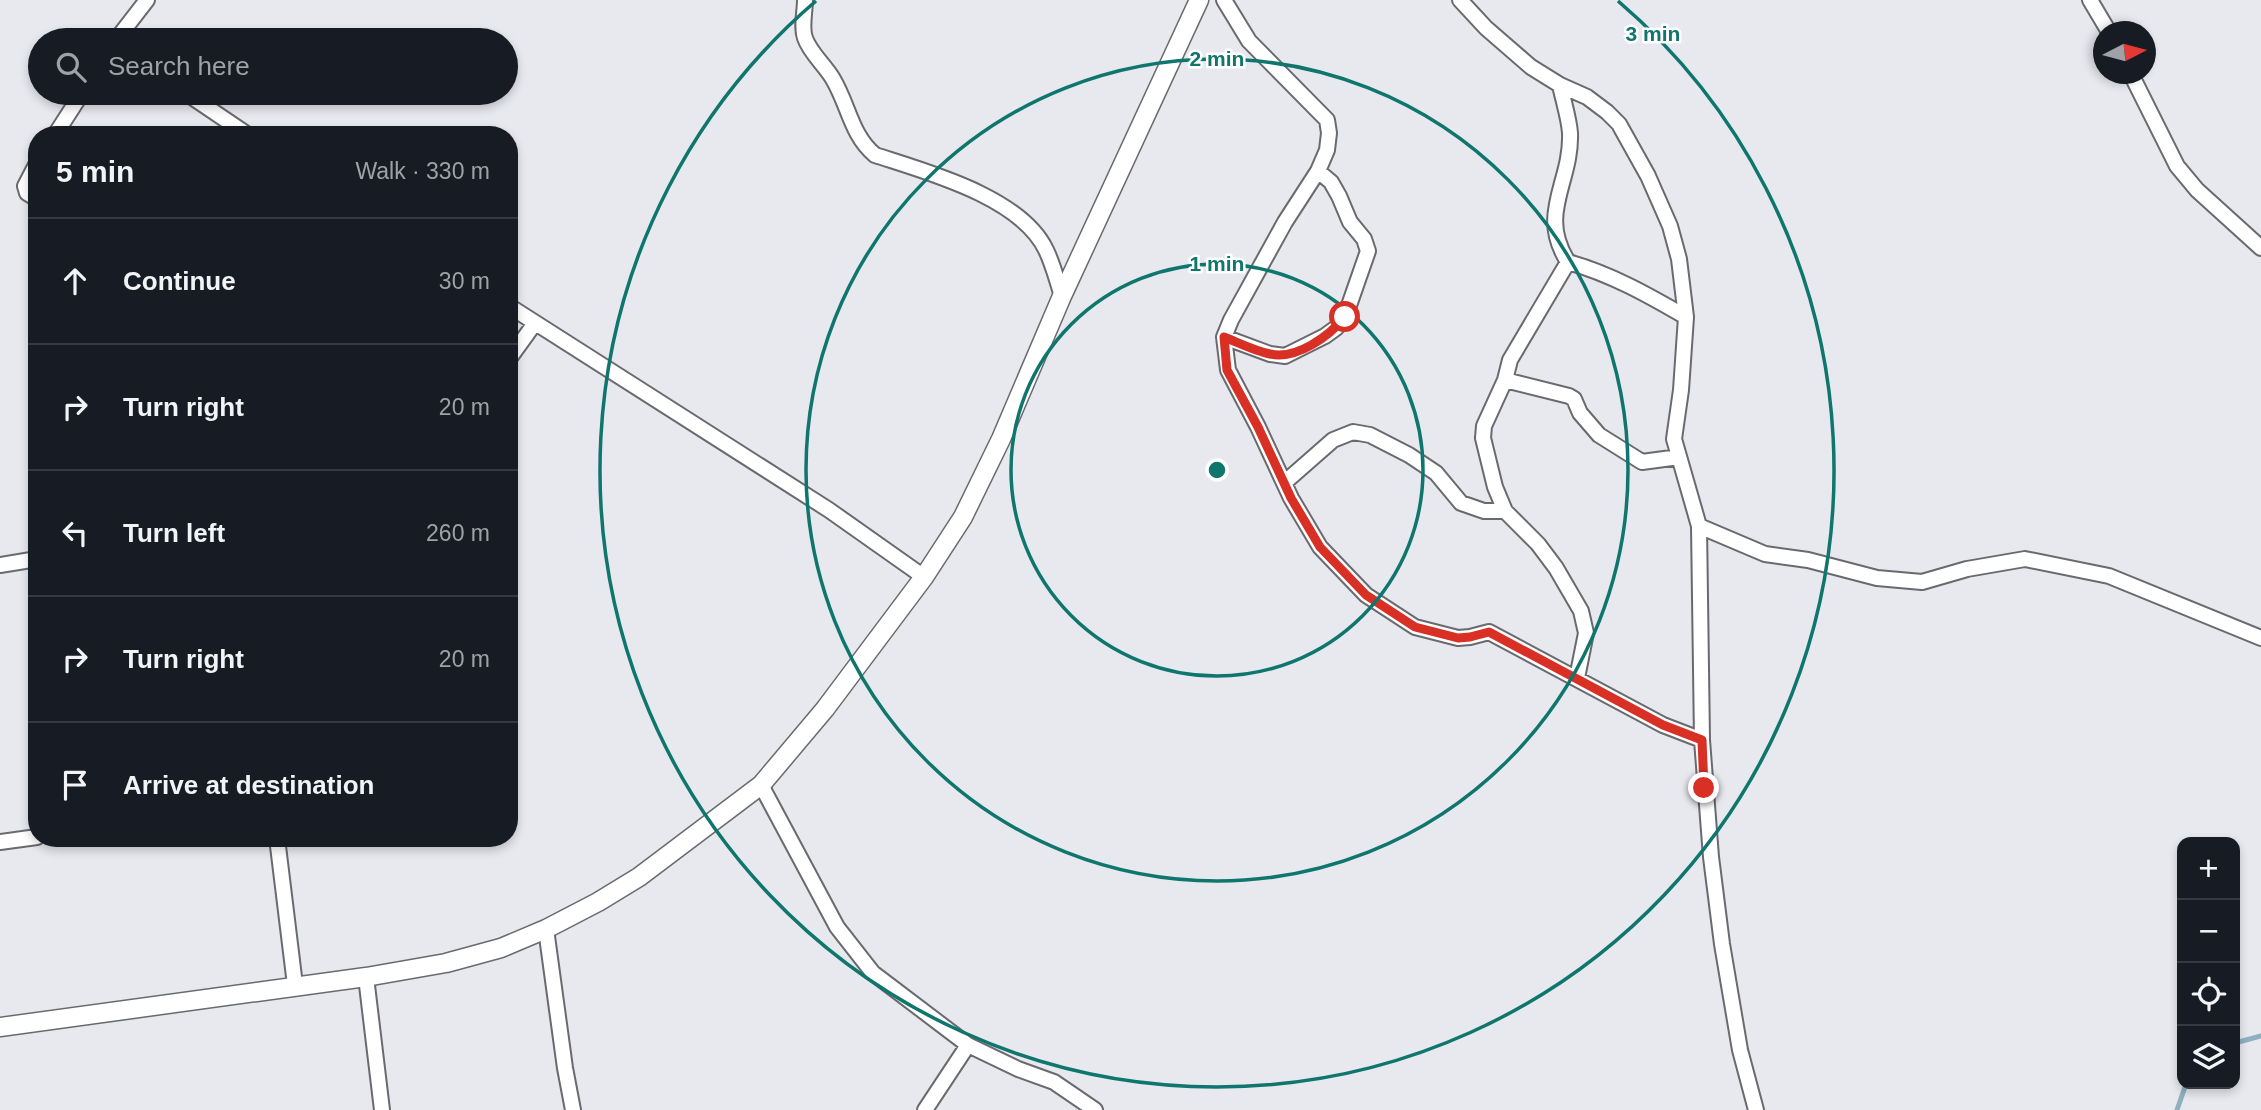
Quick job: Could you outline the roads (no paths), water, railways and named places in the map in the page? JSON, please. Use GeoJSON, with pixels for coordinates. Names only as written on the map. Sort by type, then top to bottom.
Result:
{"type":"FeatureCollection","features":[{"type":"Feature","properties":{"kind":"street"},"geometry":{"type":"LineString","coordinates":[[125,28],[147,0]]}},
{"type":"Feature","properties":{"kind":"street"},"geometry":{"type":"LineString","coordinates":[[805,0],[806,41],[835,82],[864,146],[875,155],[970,187],[1015,216],[1033,232],[1045,248],[1062,296]]}},
{"type":"Feature","properties":{"kind":"street"},"geometry":{"type":"LineString","coordinates":[[0,1027],[366,977],[501,948],[546,929],[639,877],[761,785],[825,709],[924,577],[963,517],[1002,439],[1062,296],[1199,0]]}},
{"type":"Feature","properties":{"kind":"street"},"geometry":{"type":"LineString","coordinates":[[1224,0],[1249,41],[1327,120],[1327,150],[1318,171],[1284,222],[1224,337],[1227,370],[1284,483],[1320,547],[1366,595],[1415,627],[1458,638],[1487,631],[1663,725],[1702,740]]}},
{"type":"Feature","properties":{"kind":"street"},"geometry":{"type":"LineString","coordinates":[[1460,0],[1486,28],[1531,67],[1560,85],[1587,97],[1613,118],[1648,176],[1670,226],[1679,259],[1686,317],[1681,390],[1674,439],[1699,526],[1702,740],[1710,843],[1722,944],[1740,1050],[1756,1110]]}},
{"type":"Feature","properties":{"kind":"street"},"geometry":{"type":"LineString","coordinates":[[2090,0],[2102,21]]}},
{"type":"Feature","properties":{"kind":"street"},"geometry":{"type":"LineString","coordinates":[[2136,84],[2177,166],[2197,190],[2261,248]]}},
{"type":"Feature","properties":{"kind":"street"},"geometry":{"type":"LineString","coordinates":[[1560,85],[1570,131],[1569,160],[1559,191],[1554,227],[1568,262]]}},
{"type":"Feature","properties":{"kind":"street"},"geometry":{"type":"LineString","coordinates":[[61,126],[74,105]]}},
{"type":"Feature","properties":{"kind":"street"},"geometry":{"type":"LineString","coordinates":[[204,105],[235,126]]}},
{"type":"Feature","properties":{"kind":"street"},"geometry":{"type":"LineString","coordinates":[[1224,337],[1269,354],[1284,355],[1325,336],[1345,317],[1368,251],[1364,239],[1350,222],[1331,182],[1318,171]]}},
{"type":"Feature","properties":{"kind":"street"},"geometry":{"type":"LineString","coordinates":[[1568,262],[1602,272],[1686,317]]}},
{"type":"Feature","properties":{"kind":"street"},"geometry":{"type":"LineString","coordinates":[[1568,262],[1510,360],[1505,380],[1484,426],[1483,438],[1495,487],[1505,510],[1538,544],[1556,568],[1581,611],[1586,633],[1577,678]]}},
{"type":"Feature","properties":{"kind":"street"},"geometry":{"type":"LineString","coordinates":[[518,312],[829,510],[924,577]]}},
{"type":"Feature","properties":{"kind":"street"},"geometry":{"type":"LineString","coordinates":[[518,347],[535,323]]}},
{"type":"Feature","properties":{"kind":"street"},"geometry":{"type":"LineString","coordinates":[[1505,380],[1569,396],[1574,399],[1580,413],[1599,435],[1642,462],[1679,457]]}},
{"type":"Feature","properties":{"kind":"street"},"geometry":{"type":"LineString","coordinates":[[1284,483],[1333,440],[1353,432],[1370,435],[1409,455],[1436,473],[1461,503],[1484,511],[1505,510]]}},
{"type":"Feature","properties":{"kind":"street"},"geometry":{"type":"LineString","coordinates":[[1699,526],[1765,554],[1808,560],[1877,578],[1922,582],[1967,569],[2025,559],[2109,576],[2261,638]]}},
{"type":"Feature","properties":{"kind":"street"},"geometry":{"type":"LineString","coordinates":[[0,565],[28,560]]}},
{"type":"Feature","properties":{"kind":"street"},"geometry":{"type":"LineString","coordinates":[[761,785],[836,927],[873,973],[968,1045],[1018,1069],[1054,1082],[1095,1110]]}},
{"type":"Feature","properties":{"kind":"street"},"geometry":{"type":"LineString","coordinates":[[0,842],[28,838]]}},
{"type":"Feature","properties":{"kind":"street"},"geometry":{"type":"LineString","coordinates":[[278,847],[295,985]]}},
{"type":"Feature","properties":{"kind":"street"},"geometry":{"type":"LineString","coordinates":[[546,929],[573,1110]]}},
{"type":"Feature","properties":{"kind":"street"},"geometry":{"type":"LineString","coordinates":[[366,977],[382,1110]]}},
{"type":"Feature","properties":{"kind":"street"},"geometry":{"type":"LineString","coordinates":[[925,1110],[968,1045]]}},
{"type":"Feature","properties":{"kind":"waterway"},"geometry":{"type":"LineString","coordinates":[[2240,1042],[2261,1036]]}},
{"type":"Feature","properties":{"kind":"waterway"},"geometry":{"type":"LineString","coordinates":[[2177,1110],[2184,1089]]}}]}
